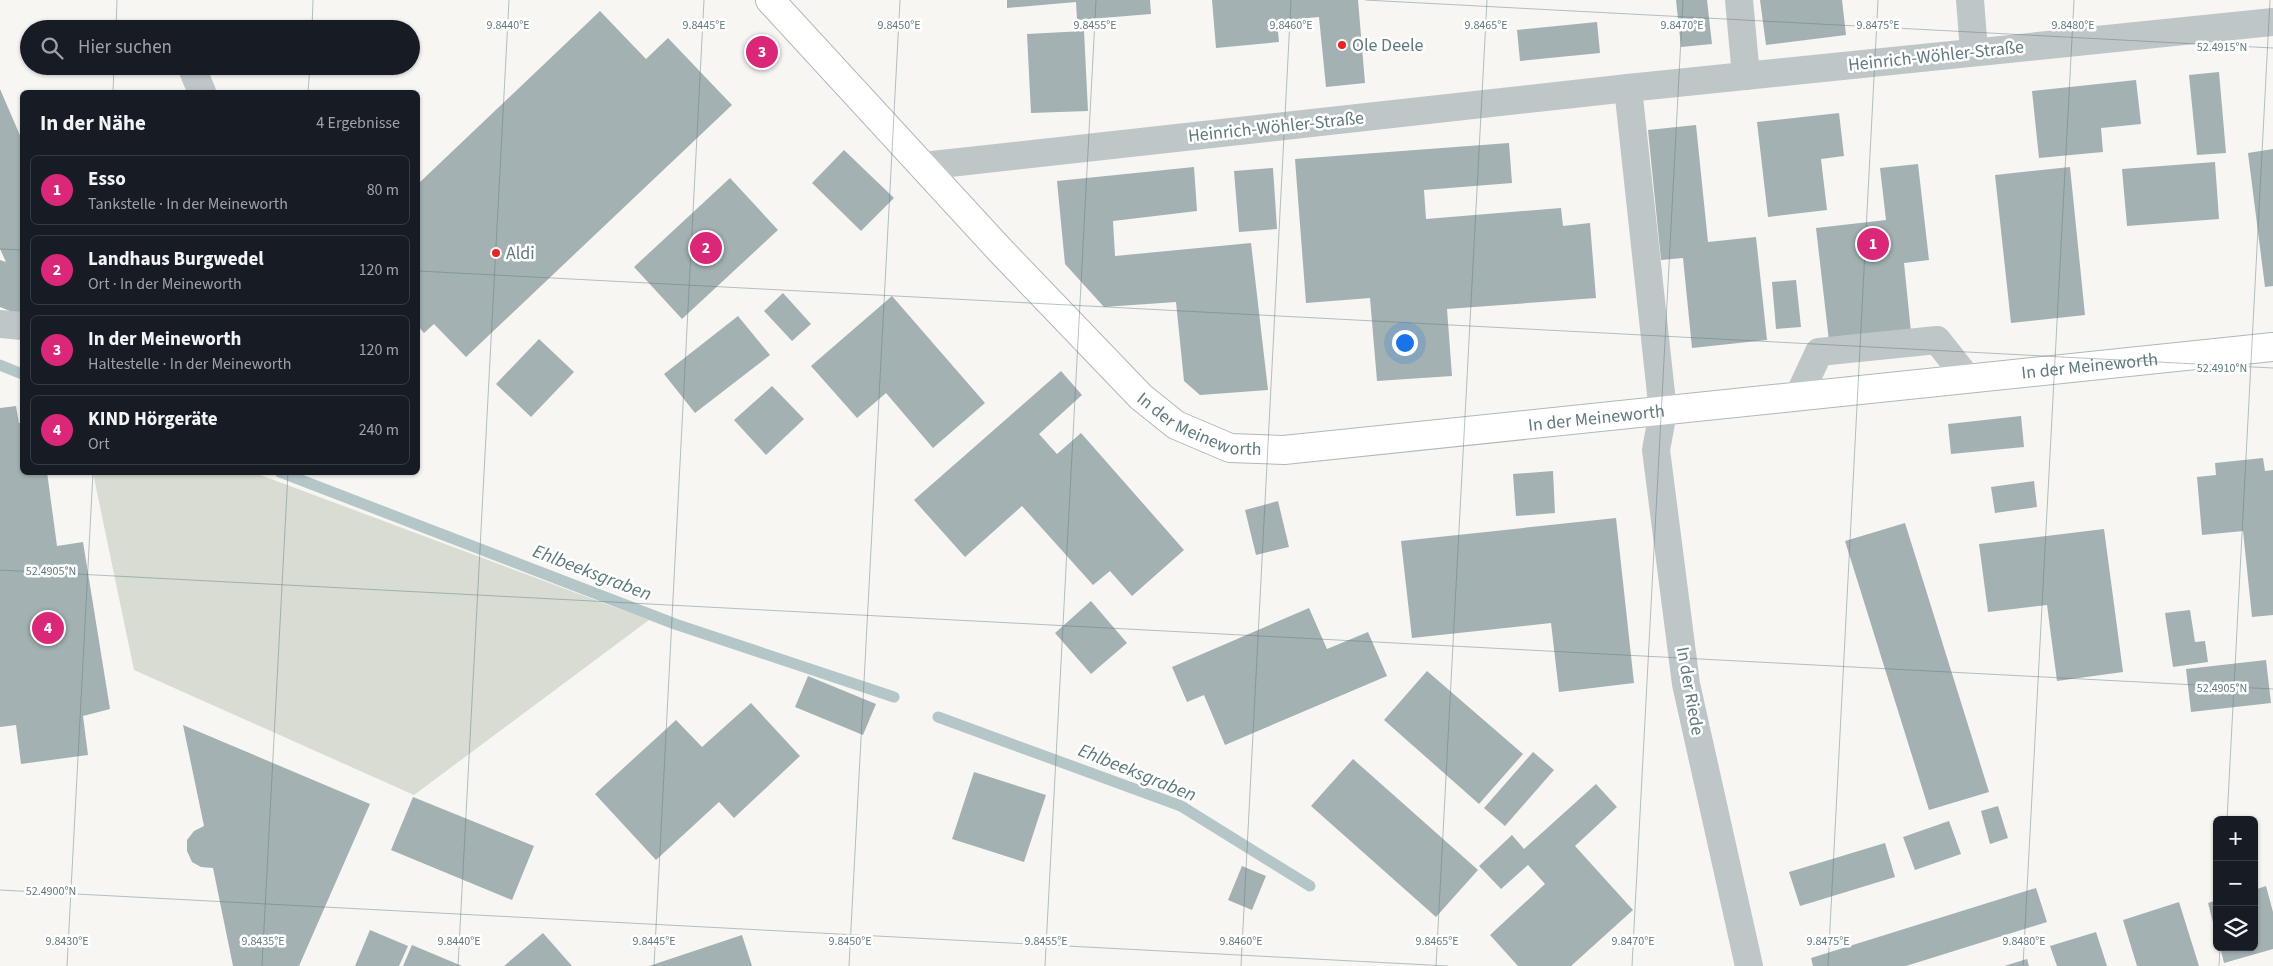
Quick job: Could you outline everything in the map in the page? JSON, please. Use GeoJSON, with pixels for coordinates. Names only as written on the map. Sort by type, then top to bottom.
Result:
{"type":"FeatureCollection","features":[{"type":"Feature","properties":{"kind":"main road","name":"In der Meineworth"},"geometry":{"type":"LineString","coordinates":[[770,0],[999,249],[1141,397],[1176,425],[1230,448],[1284,450],[1664,412],[1799,395],[2273,347]]}},
{"type":"Feature","properties":{"kind":"street"},"geometry":{"type":"LineString","coordinates":[[1739,0],[1746,76]]}},
{"type":"Feature","properties":{"kind":"street"},"geometry":{"type":"LineString","coordinates":[[1970,0],[1974,51]]}},
{"type":"Feature","properties":{"kind":"street","name":"Heinrich-Wöhler-Straße"},"geometry":{"type":"LineString","coordinates":[[924,166],[1974,51],[2273,22]]}},
{"type":"Feature","properties":{"kind":"street"},"geometry":{"type":"LineString","coordinates":[[195,75],[201,90]]}},
{"type":"Feature","properties":{"kind":"street"},"geometry":{"type":"LineString","coordinates":[[1628,88],[1664,412]]}},
{"type":"Feature","properties":{"kind":"street"},"geometry":{"type":"LineString","coordinates":[[0,324],[20,326]]}},
{"type":"Feature","properties":{"kind":"street"},"geometry":{"type":"LineString","coordinates":[[1799,395],[1819,352],[1937,340],[1967,378]]}},
{"type":"Feature","properties":{"kind":"street","name":"In der Riede"},"geometry":{"type":"LineString","coordinates":[[1664,412],[1656,450],[1686,684],[1749,966]]}},
{"type":"Feature","properties":{"kind":"shaded area"},"geometry":{"type":"Polygon","coordinates":[[[93,475],[260,475],[649,620],[414,795],[134,670],[93,475]]]}},
{"type":"Feature","properties":{"kind":"building"},"geometry":{"type":"Polygon","coordinates":[[[1007,0],[1150,0],[1151,14],[1077,20],[1076,2],[1007,8],[1007,0]]]}},
{"type":"Feature","properties":{"kind":"building","name":"Ole Deele"},"geometry":{"type":"Polygon","coordinates":[[[1212,0],[1358,0],[1365,83],[1326,87],[1319,17],[1277,21],[1279,42],[1216,48],[1212,0]]]}},
{"type":"Feature","properties":{"kind":"building"},"geometry":{"type":"Polygon","coordinates":[[[1676,0],[1707,0],[1712,44],[1681,47],[1676,0]]]}},
{"type":"Feature","properties":{"kind":"building"},"geometry":{"type":"Polygon","coordinates":[[[1760,0],[1842,0],[1846,35],[1766,45],[1760,0]]]}},
{"type":"Feature","properties":{"kind":"building","name":"Aldi"},"geometry":{"type":"Polygon","coordinates":[[[600,11],[646,59],[668,38],[732,105],[466,357],[434,324],[424,333],[420,328],[420,182],[600,11]]]}},
{"type":"Feature","properties":{"kind":"building"},"geometry":{"type":"Polygon","coordinates":[[[1597,22],[1600,53],[1520,61],[1517,30],[1597,22]]]}},
{"type":"Feature","properties":{"kind":"building"},"geometry":{"type":"Polygon","coordinates":[[[1084,31],[1088,111],[1031,113],[1027,34],[1084,31]]]}},
{"type":"Feature","properties":{"kind":"building"},"geometry":{"type":"Polygon","coordinates":[[[2219,72],[2226,153],[2197,155],[2189,75],[2219,72]]]}},
{"type":"Feature","properties":{"kind":"building"},"geometry":{"type":"Polygon","coordinates":[[[2136,80],[2141,124],[2101,128],[2103,152],[2039,158],[2032,91],[2136,80]]]}},
{"type":"Feature","properties":{"kind":"building"},"geometry":{"type":"Polygon","coordinates":[[[0,89],[20,135],[20,315],[0,307],[0,260],[6,262],[0,249],[0,89]]]}},
{"type":"Feature","properties":{"kind":"building"},"geometry":{"type":"Polygon","coordinates":[[[1839,113],[1844,156],[1821,159],[1827,210],[1768,217],[1757,122],[1839,113]]]}},
{"type":"Feature","properties":{"kind":"building"},"geometry":{"type":"Polygon","coordinates":[[[1696,125],[1708,242],[1756,237],[1767,340],[1692,348],[1683,258],[1661,260],[1648,130],[1696,125]]]}},
{"type":"Feature","properties":{"kind":"building"},"geometry":{"type":"Polygon","coordinates":[[[1509,143],[1512,183],[1424,190],[1426,219],[1561,208],[1563,226],[1590,223],[1596,298],[1447,309],[1452,376],[1377,381],[1370,298],[1306,303],[1295,159],[1509,143]]]}},
{"type":"Feature","properties":{"kind":"building"},"geometry":{"type":"Polygon","coordinates":[[[2273,149],[2273,286],[2265,287],[2248,153],[2273,149]]]}},
{"type":"Feature","properties":{"kind":"building"},"geometry":{"type":"Polygon","coordinates":[[[844,150],[894,198],[861,231],[812,183],[844,150]]]}},
{"type":"Feature","properties":{"kind":"building"},"geometry":{"type":"Polygon","coordinates":[[[2215,162],[2219,219],[2127,226],[2122,169],[2215,162]]]}},
{"type":"Feature","properties":{"kind":"building"},"geometry":{"type":"Polygon","coordinates":[[[1918,164],[1929,260],[1904,263],[1911,332],[1829,341],[1816,228],[1886,220],[1880,168],[1918,164]]]}},
{"type":"Feature","properties":{"kind":"building"},"geometry":{"type":"Polygon","coordinates":[[[1194,167],[1197,211],[1113,221],[1115,256],[1251,243],[1268,390],[1200,395],[1184,381],[1176,302],[1104,307],[1065,264],[1057,181],[1194,167]]]}},
{"type":"Feature","properties":{"kind":"building"},"geometry":{"type":"Polygon","coordinates":[[[2070,167],[2085,315],[2011,323],[1995,175],[2070,167]]]}},
{"type":"Feature","properties":{"kind":"building"},"geometry":{"type":"Polygon","coordinates":[[[1273,168],[1277,229],[1239,232],[1234,171],[1273,168]]]}},
{"type":"Feature","properties":{"kind":"building"},"geometry":{"type":"Polygon","coordinates":[[[730,178],[778,230],[682,319],[634,267],[730,178]]]}},
{"type":"Feature","properties":{"kind":"building"},"geometry":{"type":"Polygon","coordinates":[[[1796,280],[1801,327],[1776,329],[1772,282],[1796,280]]]}},
{"type":"Feature","properties":{"kind":"building"},"geometry":{"type":"Polygon","coordinates":[[[783,293],[811,324],[792,341],[764,311],[783,293]]]}},
{"type":"Feature","properties":{"kind":"building"},"geometry":{"type":"Polygon","coordinates":[[[892,296],[985,403],[933,448],[886,393],[857,418],[811,366],[892,296]]]}},
{"type":"Feature","properties":{"kind":"building"},"geometry":{"type":"Polygon","coordinates":[[[738,316],[770,355],[695,413],[664,374],[738,316]]]}},
{"type":"Feature","properties":{"kind":"building"},"geometry":{"type":"Polygon","coordinates":[[[539,339],[574,372],[531,417],[496,384],[539,339]]]}},
{"type":"Feature","properties":{"kind":"building"},"geometry":{"type":"Polygon","coordinates":[[[1061,371],[1082,395],[1039,434],[1057,454],[1081,433],[1184,550],[1132,596],[1110,571],[1093,585],[1022,506],[965,557],[914,500],[1061,371]]]}},
{"type":"Feature","properties":{"kind":"building"},"geometry":{"type":"Polygon","coordinates":[[[772,386],[804,419],[766,455],[734,420],[772,386]]]}},
{"type":"Feature","properties":{"kind":"building"},"geometry":{"type":"Polygon","coordinates":[[[16,406],[20,423],[20,475],[47,475],[57,546],[83,542],[110,709],[83,716],[88,755],[21,764],[16,725],[0,727],[0,408],[16,406]]]}},
{"type":"Feature","properties":{"kind":"building"},"geometry":{"type":"Polygon","coordinates":[[[2021,416],[2024,447],[1951,454],[1948,424],[2021,416]]]}},
{"type":"Feature","properties":{"kind":"building"},"geometry":{"type":"Polygon","coordinates":[[[2263,458],[2265,471],[2273,470],[2273,615],[2252,617],[2243,531],[2202,535],[2197,477],[2216,475],[2215,463],[2263,458]]]}},
{"type":"Feature","properties":{"kind":"building"},"geometry":{"type":"Polygon","coordinates":[[[1553,471],[1555,513],[1516,516],[1513,474],[1553,471]]]}},
{"type":"Feature","properties":{"kind":"building"},"geometry":{"type":"Polygon","coordinates":[[[2034,481],[2037,507],[1995,513],[1991,487],[2034,481]]]}},
{"type":"Feature","properties":{"kind":"building"},"geometry":{"type":"Polygon","coordinates":[[[1278,501],[1289,547],[1256,555],[1245,510],[1278,501]]]}},
{"type":"Feature","properties":{"kind":"building"},"geometry":{"type":"Polygon","coordinates":[[[1616,518],[1634,683],[1559,692],[1551,623],[1412,638],[1401,541],[1616,518]]]}},
{"type":"Feature","properties":{"kind":"building"},"geometry":{"type":"Polygon","coordinates":[[[1905,523],[1989,792],[1929,810],[1845,541],[1905,523]]]}},
{"type":"Feature","properties":{"kind":"building"},"geometry":{"type":"Polygon","coordinates":[[[2104,529],[2123,672],[2057,681],[2047,605],[1988,612],[1979,544],[2104,529]]]}},
{"type":"Feature","properties":{"kind":"building"},"geometry":{"type":"Polygon","coordinates":[[[1091,601],[1127,643],[1091,674],[1055,633],[1091,601]]]}},
{"type":"Feature","properties":{"kind":"building"},"geometry":{"type":"Polygon","coordinates":[[[1309,608],[1327,649],[1368,632],[1387,676],[1225,745],[1204,695],[1187,702],[1172,667],[1309,608]]]}},
{"type":"Feature","properties":{"kind":"building"},"geometry":{"type":"Polygon","coordinates":[[[2190,610],[2195,642],[2205,641],[2208,662],[2173,667],[2165,613],[2190,610]]]}},
{"type":"Feature","properties":{"kind":"building"},"geometry":{"type":"Polygon","coordinates":[[[2266,660],[2271,703],[2191,712],[2186,669],[2266,660]]]}},
{"type":"Feature","properties":{"kind":"building"},"geometry":{"type":"Polygon","coordinates":[[[1427,671],[1523,754],[1479,804],[1384,720],[1427,671]]]}},
{"type":"Feature","properties":{"kind":"building"},"geometry":{"type":"Polygon","coordinates":[[[808,676],[876,704],[863,735],[795,707],[808,676]]]}},
{"type":"Feature","properties":{"kind":"building"},"geometry":{"type":"Polygon","coordinates":[[[751,703],[800,756],[734,818],[719,802],[656,860],[595,794],[676,720],[702,747],[751,703]]]}},
{"type":"Feature","properties":{"kind":"building"},"geometry":{"type":"Polygon","coordinates":[[[183,725],[370,804],[299,966],[233,966],[213,868],[201,867],[192,862],[187,851],[187,840],[194,831],[204,826],[183,725]]]}},
{"type":"Feature","properties":{"kind":"building"},"geometry":{"type":"Polygon","coordinates":[[[1533,752],[1554,770],[1505,826],[1484,808],[1533,752]]]}},
{"type":"Feature","properties":{"kind":"building"},"geometry":{"type":"Polygon","coordinates":[[[1353,759],[1478,870],[1436,917],[1311,806],[1353,759]]]}},
{"type":"Feature","properties":{"kind":"building"},"geometry":{"type":"Polygon","coordinates":[[[974,772],[1046,795],[1024,862],[952,839],[974,772]]]}},
{"type":"Feature","properties":{"kind":"building"},"geometry":{"type":"Polygon","coordinates":[[[1596,784],[1617,807],[1575,846],[1633,910],[1571,966],[1518,966],[1490,935],[1545,884],[1528,865],[1501,889],[1479,866],[1512,835],[1524,849],[1596,784]]]}},
{"type":"Feature","properties":{"kind":"building"},"geometry":{"type":"Polygon","coordinates":[[[413,797],[534,846],[512,900],[391,850],[413,797]]]}},
{"type":"Feature","properties":{"kind":"building"},"geometry":{"type":"Polygon","coordinates":[[[1998,806],[2008,838],[1990,844],[1981,811],[1998,806]]]}},
{"type":"Feature","properties":{"kind":"building"},"geometry":{"type":"Polygon","coordinates":[[[1949,821],[1961,854],[1915,870],[1903,837],[1949,821]]]}},
{"type":"Feature","properties":{"kind":"building"},"geometry":{"type":"Polygon","coordinates":[[[1885,843],[1895,877],[1800,906],[1789,872],[1885,843]]]}},
{"type":"Feature","properties":{"kind":"building"},"geometry":{"type":"Polygon","coordinates":[[[1242,866],[1266,876],[1252,910],[1228,900],[1242,866]]]}},
{"type":"Feature","properties":{"kind":"building"},"geometry":{"type":"Polygon","coordinates":[[[2266,886],[2273,912],[2273,949],[2224,963],[2221,951],[2258,951],[2258,889],[2266,886]]]}},
{"type":"Feature","properties":{"kind":"building"},"geometry":{"type":"Polygon","coordinates":[[[2036,888],[2047,922],[1906,966],[1813,966],[1811,958],[2036,888]]]}},
{"type":"Feature","properties":{"kind":"building"},"geometry":{"type":"Polygon","coordinates":[[[2213,901],[2213,922],[2208,903],[2213,901]]]}},
{"type":"Feature","properties":{"kind":"building"},"geometry":{"type":"Polygon","coordinates":[[[2179,902],[2199,966],[2137,966],[2123,920],[2179,902]]]}},
{"type":"Feature","properties":{"kind":"building"},"geometry":{"type":"Polygon","coordinates":[[[370,930],[408,946],[399,966],[355,966],[370,930]]]}},
{"type":"Feature","properties":{"kind":"building"},"geometry":{"type":"Polygon","coordinates":[[[2096,932],[2107,966],[2057,966],[2050,946],[2096,932]]]}},
{"type":"Feature","properties":{"kind":"building"},"geometry":{"type":"Polygon","coordinates":[[[543,933],[572,966],[504,966],[543,933]]]}},
{"type":"Feature","properties":{"kind":"building"},"geometry":{"type":"Polygon","coordinates":[[[742,935],[752,966],[649,966],[742,935]]]}},
{"type":"Feature","properties":{"kind":"building"},"geometry":{"type":"Polygon","coordinates":[[[412,945],[462,966],[403,966],[412,945]]]}},
{"type":"Feature","properties":{"kind":"building"},"geometry":{"type":"Polygon","coordinates":[[[2027,959],[2029,966],[2004,966],[2027,959]]]}},
{"type":"Feature","properties":{"kind":"waterway","name":"Ehlbeeksgraben"},"geometry":{"type":"LineString","coordinates":[[0,365],[20,373]]}},
{"type":"Feature","properties":{"kind":"waterway","name":"Ehlbeeksgraben"},"geometry":{"type":"LineString","coordinates":[[288,475],[675,624],[894,697]]}},
{"type":"Feature","properties":{"kind":"waterway","name":"Ehlbeeksgraben"},"geometry":{"type":"LineString","coordinates":[[938,717],[1181,806],[1310,886]]}},
{"type":"Feature","properties":{"kind":"place","name":"Ole Deele"},"geometry":{"type":"Point","coordinates":[1342,45]}},
{"type":"Feature","properties":{"kind":"place","name":"In der Meineworth"},"geometry":{"type":"Point","coordinates":[762,52]}},
{"type":"Feature","properties":{"kind":"place","name":"Esso"},"geometry":{"type":"Point","coordinates":[1873,244]}},
{"type":"Feature","properties":{"kind":"place","name":"Landhaus Burgwedel"},"geometry":{"type":"Point","coordinates":[706,248]}},
{"type":"Feature","properties":{"kind":"place","name":"Aldi"},"geometry":{"type":"Point","coordinates":[496,253]}},
{"type":"Feature","properties":{"kind":"place","name":"KIND Hörgeräte"},"geometry":{"type":"Point","coordinates":[48,628]}}]}
